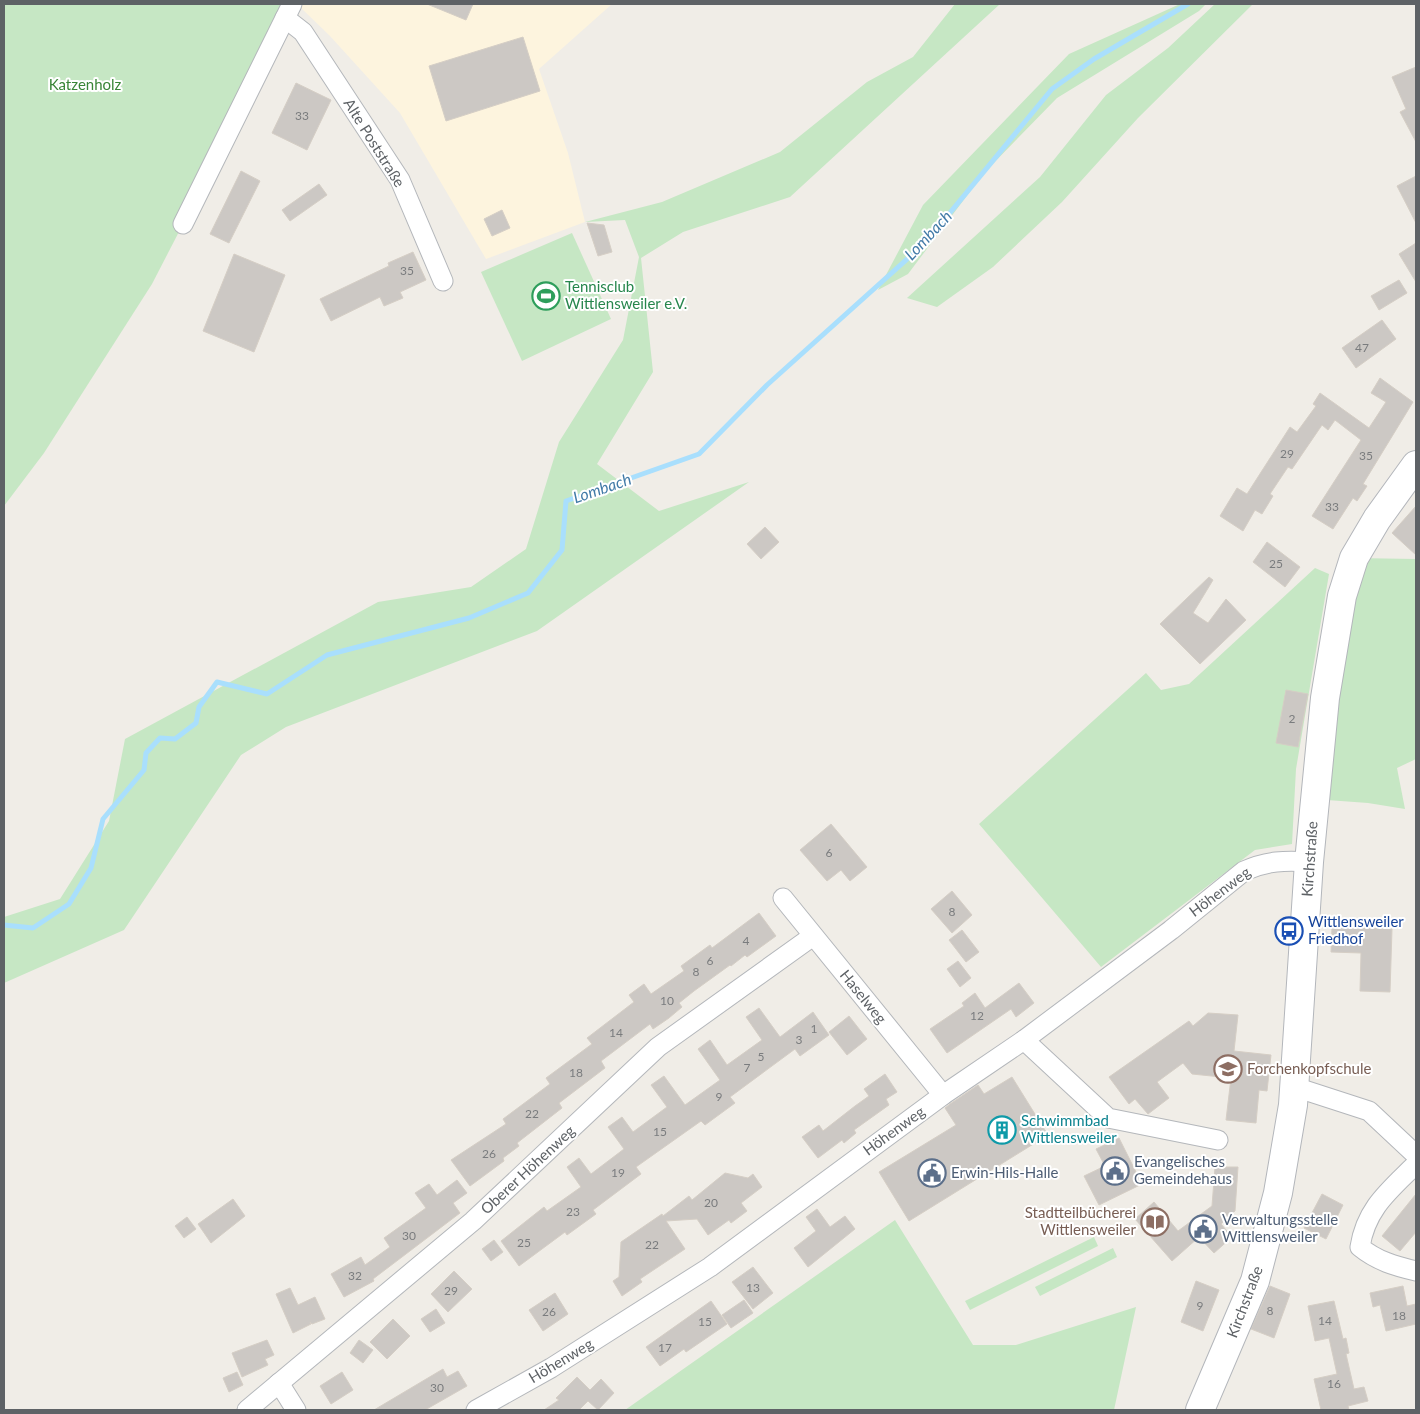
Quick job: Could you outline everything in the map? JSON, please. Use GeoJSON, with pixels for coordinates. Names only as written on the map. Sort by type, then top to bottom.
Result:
{"type":"FeatureCollection","features":[{"type":"Feature","properties":{"kind":"street","name":"Alte Poststraße"},"geometry":{"type":"LineString","coordinates":[[183,224],[288,11],[400,180],[443,281]]}},
{"type":"Feature","properties":{"kind":"street","name":"Kirchstraße"},"geometry":{"type":"LineString","coordinates":[[1200,1410],[1255,1281],[1278,1193],[1294,1087],[1308,862],[1325,698],[1342,596],[1354,558],[1372,526],[1416,465]]}},
{"type":"Feature","properties":{"kind":"street","name":"Höhenweg"},"geometry":{"type":"LineString","coordinates":[[476,1410],[551,1368],[710,1267],[943,1095],[1024,1040],[1171,930],[1244,871],[1258,865],[1286,860],[1308,862]]}},
{"type":"Feature","properties":{"kind":"street","name":"Haselweg"},"geometry":{"type":"LineString","coordinates":[[783,898],[943,1095]]}},
{"type":"Feature","properties":{"kind":"street","name":"Oberer Höhenweg"},"geometry":{"type":"LineString","coordinates":[[247,1410],[473,1221],[658,1047],[813,936]]}},
{"type":"Feature","properties":{"kind":"street"},"geometry":{"type":"LineString","coordinates":[[1024,1040],[1108,1118],[1218,1140]]}},
{"type":"Feature","properties":{"kind":"street"},"geometry":{"type":"LineString","coordinates":[[1294,1087],[1369,1111],[1416,1155]]}},
{"type":"Feature","properties":{"kind":"street"},"geometry":{"type":"LineString","coordinates":[[1416,1164],[1381,1198],[1363,1228],[1360,1247],[1371,1256],[1392,1265],[1416,1270]]}},
{"type":"Feature","properties":{"kind":"street"},"geometry":{"type":"LineString","coordinates":[[279,1383],[296,1410]]}},
{"type":"Feature","properties":{"kind":"shaded area"},"geometry":{"type":"Polygon","coordinates":[[[297,4],[612,4],[539,69],[568,153],[585,222],[486,259],[400,113],[330,36],[297,4]]]}},
{"type":"Feature","properties":{"kind":"green space","name":"Katzenholz"},"geometry":{"type":"Polygon","coordinates":[[[4,4],[283,4],[183,224],[152,284],[44,453],[4,506],[4,4]]]}},
{"type":"Feature","properties":{"kind":"green space"},"geometry":{"type":"Polygon","coordinates":[[[955,4],[1000,4],[790,197],[683,232],[641,258],[653,372],[597,464],[659,511],[749,482],[537,631],[286,727],[241,755],[124,930],[4,983],[4,917],[60,899],[109,821],[125,739],[378,602],[471,587],[526,549],[559,442],[623,340],[639,257],[625,220],[585,222],[662,202],[780,152],[867,82],[913,57],[955,4]]]}},
{"type":"Feature","properties":{"kind":"green space"},"geometry":{"type":"Polygon","coordinates":[[[1180,4],[1206,4],[1199,11],[1057,98],[984,173],[908,274],[878,290],[923,205],[1069,54],[1180,4]]]}},
{"type":"Feature","properties":{"kind":"green space"},"geometry":{"type":"Polygon","coordinates":[[[1215,4],[1253,4],[1138,118],[1062,202],[993,267],[937,307],[907,298],[1040,177],[1106,95],[1168,48],[1215,4]]]}},
{"type":"Feature","properties":{"kind":"green space","name":"Tennisclub Wittlensweiler e.V."},"geometry":{"type":"Polygon","coordinates":[[[572,233],[611,319],[522,361],[481,272],[572,233]]]}},
{"type":"Feature","properties":{"kind":"green space"},"geometry":{"type":"Polygon","coordinates":[[[1354,558],[1416,559],[1416,759],[1397,768],[1405,809],[1368,803],[1327,800],[1354,558]]]}},
{"type":"Feature","properties":{"kind":"green space"},"geometry":{"type":"Polygon","coordinates":[[[1315,568],[1329,574],[1296,769],[1292,844],[1255,850],[1101,967],[979,824],[1146,673],[1161,690],[1189,684],[1315,568]]]}},
{"type":"Feature","properties":{"kind":"green space"},"geometry":{"type":"Polygon","coordinates":[[[895,1220],[973,1345],[1016,1345],[1136,1307],[1114,1410],[625,1410],[895,1220]]]}},
{"type":"Feature","properties":{"kind":"green space"},"geometry":{"type":"Polygon","coordinates":[[[1094,1237],[1098,1246],[970,1310],[965,1301],[1094,1237]]]}},
{"type":"Feature","properties":{"kind":"green space"},"geometry":{"type":"Polygon","coordinates":[[[1113,1248],[1117,1257],[1040,1296],[1035,1287],[1113,1248]]]}},
{"type":"Feature","properties":{"kind":"building"},"geometry":{"type":"Polygon","coordinates":[[[427,4],[473,4],[466,20],[427,4]]]}},
{"type":"Feature","properties":{"kind":"building"},"geometry":{"type":"Polygon","coordinates":[[[523,37],[540,91],[446,121],[429,66],[523,37]]]}},
{"type":"Feature","properties":{"kind":"building"},"geometry":{"type":"Polygon","coordinates":[[[1416,67],[1416,142],[1400,112],[1406,109],[1392,77],[1416,67]]]}},
{"type":"Feature","properties":{"kind":"building"},"geometry":{"type":"Polygon","coordinates":[[[296,83],[331,100],[307,150],[272,133],[296,83]]]}},
{"type":"Feature","properties":{"kind":"building"},"geometry":{"type":"Polygon","coordinates":[[[241,171],[260,181],[229,243],[210,234],[241,171]]]}},
{"type":"Feature","properties":{"kind":"building"},"geometry":{"type":"Polygon","coordinates":[[[1416,176],[1416,223],[1397,186],[1416,176]]]}},
{"type":"Feature","properties":{"kind":"building"},"geometry":{"type":"Polygon","coordinates":[[[319,184],[327,195],[290,221],[282,210],[319,184]]]}},
{"type":"Feature","properties":{"kind":"building"},"geometry":{"type":"Polygon","coordinates":[[[502,210],[510,228],[492,236],[484,219],[502,210]]]}},
{"type":"Feature","properties":{"kind":"building","name":"Tennisclub Wittlensweiler e.V."},"geometry":{"type":"Polygon","coordinates":[[[587,223],[604,225],[612,252],[598,256],[587,223]]]}},
{"type":"Feature","properties":{"kind":"building"},"geometry":{"type":"Polygon","coordinates":[[[1416,243],[1416,282],[1399,254],[1416,243]]]}},
{"type":"Feature","properties":{"kind":"building"},"geometry":{"type":"Polygon","coordinates":[[[413,252],[426,280],[400,292],[403,298],[384,306],[380,297],[331,321],[320,299],[389,266],[388,263],[413,252]]]}},
{"type":"Feature","properties":{"kind":"building"},"geometry":{"type":"Polygon","coordinates":[[[234,254],[285,275],[254,352],[203,331],[234,254]]]}},
{"type":"Feature","properties":{"kind":"building"},"geometry":{"type":"Polygon","coordinates":[[[1399,280],[1407,293],[1379,310],[1371,296],[1399,280]]]}},
{"type":"Feature","properties":{"kind":"building"},"geometry":{"type":"Polygon","coordinates":[[[1382,320],[1396,339],[1356,368],[1342,348],[1382,320]]]}},
{"type":"Feature","properties":{"kind":"building"},"geometry":{"type":"Polygon","coordinates":[[[1380,378],[1413,402],[1363,484],[1367,486],[1357,501],[1353,498],[1333,529],[1312,516],[1361,440],[1335,420],[1328,430],[1322,425],[1292,469],[1288,467],[1270,494],[1273,496],[1262,514],[1255,510],[1243,531],[1220,516],[1237,488],[1247,494],[1290,427],[1297,432],[1316,406],[1313,404],[1320,393],[1369,428],[1386,402],[1371,393],[1380,378]]]}},
{"type":"Feature","properties":{"kind":"building"},"geometry":{"type":"Polygon","coordinates":[[[1416,506],[1416,555],[1392,533],[1416,506]]]}},
{"type":"Feature","properties":{"kind":"building"},"geometry":{"type":"Polygon","coordinates":[[[765,527],[779,542],[761,559],[747,544],[765,527]]]}},
{"type":"Feature","properties":{"kind":"building"},"geometry":{"type":"Polygon","coordinates":[[[1267,542],[1300,567],[1285,587],[1253,562],[1267,542]]]}},
{"type":"Feature","properties":{"kind":"building"},"geometry":{"type":"Polygon","coordinates":[[[1209,577],[1213,580],[1193,613],[1208,623],[1226,599],[1246,620],[1200,664],[1160,624],[1209,577]]]}},
{"type":"Feature","properties":{"kind":"building"},"geometry":{"type":"Polygon","coordinates":[[[1286,690],[1308,694],[1298,747],[1276,743],[1286,690]]]}},
{"type":"Feature","properties":{"kind":"building"},"geometry":{"type":"Polygon","coordinates":[[[831,824],[867,867],[850,881],[841,870],[827,881],[800,850],[831,824]]]}},
{"type":"Feature","properties":{"kind":"building"},"geometry":{"type":"Polygon","coordinates":[[[952,891],[972,915],[952,933],[931,909],[952,891]]]}},
{"type":"Feature","properties":{"kind":"building"},"geometry":{"type":"Polygon","coordinates":[[[759,913],[776,936],[747,957],[745,955],[730,965],[694,991],[679,1003],[682,1007],[669,1018],[653,1029],[650,1024],[601,1061],[605,1068],[559,1103],[562,1108],[517,1143],[519,1146],[503,1158],[504,1161],[470,1186],[451,1160],[506,1124],[503,1119],[550,1084],[546,1078],[592,1044],[587,1038],[634,1002],[629,995],[644,984],[651,994],[684,971],[681,966],[710,945],[712,948],[759,913]]]}},
{"type":"Feature","properties":{"kind":"building"},"geometry":{"type":"Polygon","coordinates":[[[1332,927],[1392,929],[1390,992],[1360,991],[1361,953],[1331,952],[1332,927]]]}},
{"type":"Feature","properties":{"kind":"building"},"geometry":{"type":"Polygon","coordinates":[[[962,930],[979,952],[966,962],[949,940],[962,930]]]}},
{"type":"Feature","properties":{"kind":"building"},"geometry":{"type":"Polygon","coordinates":[[[958,961],[971,978],[960,987],[947,969],[958,961]]]}},
{"type":"Feature","properties":{"kind":"building"},"geometry":{"type":"Polygon","coordinates":[[[1019,983],[1034,1003],[1016,1017],[1011,1009],[947,1053],[930,1029],[964,1006],[962,1003],[975,993],[985,1008],[1019,983]]]}},
{"type":"Feature","properties":{"kind":"building"},"geometry":{"type":"Polygon","coordinates":[[[759,1008],[780,1037],[813,1012],[829,1035],[800,1056],[795,1049],[730,1097],[735,1103],[705,1125],[701,1121],[636,1167],[641,1174],[593,1210],[596,1214],[567,1235],[565,1232],[519,1266],[501,1241],[544,1207],[547,1211],[581,1187],[567,1167],[579,1158],[591,1174],[624,1149],[608,1127],[622,1117],[633,1132],[667,1107],[651,1085],[664,1076],[685,1105],[720,1080],[698,1049],[710,1040],[727,1065],[762,1040],[746,1017],[759,1008]]]}},
{"type":"Feature","properties":{"kind":"building","name":"Forchenkopfschule"},"geometry":{"type":"Polygon","coordinates":[[[1208,1013],[1238,1015],[1234,1051],[1271,1055],[1267,1091],[1259,1090],[1256,1123],[1226,1120],[1231,1078],[1192,1074],[1183,1063],[1157,1082],[1169,1098],[1148,1114],[1135,1099],[1129,1104],[1109,1077],[1189,1021],[1193,1026],[1208,1013]]]}},
{"type":"Feature","properties":{"kind":"building"},"geometry":{"type":"Polygon","coordinates":[[[849,1016],[867,1039],[847,1055],[829,1032],[849,1016]]]}},
{"type":"Feature","properties":{"kind":"building"},"geometry":{"type":"Polygon","coordinates":[[[885,1074],[897,1092],[886,1099],[889,1105],[854,1130],[856,1133],[844,1143],[842,1140],[818,1158],[802,1137],[819,1125],[823,1131],[869,1096],[864,1089],[885,1074]]]}},
{"type":"Feature","properties":{"kind":"building"},"geometry":{"type":"Polygon","coordinates":[[[1012,1077],[1048,1135],[909,1221],[879,1172],[956,1125],[945,1108],[950,1104],[978,1085],[984,1094],[1012,1077]]]}},
{"type":"Feature","properties":{"kind":"building","name":"Evangelisches Gemeindehaus"},"geometry":{"type":"Polygon","coordinates":[[[1119,1138],[1142,1184],[1099,1205],[1084,1176],[1105,1166],[1096,1149],[1119,1138]]]}},
{"type":"Feature","properties":{"kind":"building","name":"Verwaltungsstelle Wittlensweiler"},"geometry":{"type":"Polygon","coordinates":[[[1215,1167],[1238,1167],[1235,1211],[1221,1224],[1232,1237],[1214,1253],[1199,1237],[1172,1261],[1135,1219],[1154,1202],[1178,1231],[1212,1206],[1215,1167]]]}},
{"type":"Feature","properties":{"kind":"building"},"geometry":{"type":"Polygon","coordinates":[[[725,1173],[748,1178],[753,1174],[762,1187],[741,1203],[747,1211],[731,1223],[729,1220],[708,1235],[697,1219],[666,1221],[685,1249],[640,1279],[642,1282],[622,1296],[613,1281],[619,1277],[621,1242],[662,1214],[663,1216],[689,1196],[692,1200],[725,1173]]]}},
{"type":"Feature","properties":{"kind":"building"},"geometry":{"type":"Polygon","coordinates":[[[457,1180],[467,1193],[453,1203],[460,1213],[373,1279],[374,1281],[344,1297],[331,1274],[361,1257],[365,1265],[390,1247],[384,1238],[426,1208],[415,1193],[429,1184],[437,1195],[457,1180]]]}},
{"type":"Feature","properties":{"kind":"building"},"geometry":{"type":"Polygon","coordinates":[[[1322,1194],[1343,1205],[1326,1239],[1304,1228],[1322,1194]]]}},
{"type":"Feature","properties":{"kind":"building"},"geometry":{"type":"Polygon","coordinates":[[[1416,1194],[1416,1232],[1400,1251],[1382,1236],[1416,1194]]]}},
{"type":"Feature","properties":{"kind":"building"},"geometry":{"type":"Polygon","coordinates":[[[233,1199],[245,1216],[211,1243],[198,1224],[233,1199]]]}},
{"type":"Feature","properties":{"kind":"building"},"geometry":{"type":"Polygon","coordinates":[[[817,1209],[830,1227],[845,1216],[855,1229],[808,1267],[794,1248],[816,1231],[806,1217],[817,1209]]]}},
{"type":"Feature","properties":{"kind":"building"},"geometry":{"type":"Polygon","coordinates":[[[187,1217],[196,1229],[184,1238],[175,1226],[187,1217]]]}},
{"type":"Feature","properties":{"kind":"building"},"geometry":{"type":"Polygon","coordinates":[[[494,1240],[503,1252],[491,1261],[482,1249],[494,1240]]]}},
{"type":"Feature","properties":{"kind":"building"},"geometry":{"type":"Polygon","coordinates":[[[753,1267],[773,1293],[753,1309],[732,1282],[753,1267]]]}},
{"type":"Feature","properties":{"kind":"building"},"geometry":{"type":"Polygon","coordinates":[[[454,1271],[472,1289],[448,1312],[431,1294],[454,1271]]]}},
{"type":"Feature","properties":{"kind":"building"},"geometry":{"type":"Polygon","coordinates":[[[1196,1281],[1219,1290],[1203,1331],[1181,1322],[1196,1281]]]}},
{"type":"Feature","properties":{"kind":"building"},"geometry":{"type":"Polygon","coordinates":[[[1270,1286],[1290,1294],[1274,1338],[1251,1329],[1270,1286]]]}},
{"type":"Feature","properties":{"kind":"building"},"geometry":{"type":"Polygon","coordinates":[[[1403,1286],[1407,1306],[1416,1304],[1416,1324],[1386,1331],[1380,1305],[1373,1307],[1370,1293],[1403,1286]]]}},
{"type":"Feature","properties":{"kind":"building"},"geometry":{"type":"Polygon","coordinates":[[[290,1288],[298,1305],[315,1297],[325,1319],[312,1324],[310,1322],[311,1324],[293,1333],[276,1294],[290,1288]]]}},
{"type":"Feature","properties":{"kind":"building"},"geometry":{"type":"Polygon","coordinates":[[[555,1293],[568,1314],[543,1331],[529,1310],[555,1293]]]}},
{"type":"Feature","properties":{"kind":"building"},"geometry":{"type":"Polygon","coordinates":[[[744,1300],[753,1313],[731,1328],[722,1315],[744,1300]]]}},
{"type":"Feature","properties":{"kind":"building"},"geometry":{"type":"Polygon","coordinates":[[[711,1301],[727,1324],[686,1352],[684,1349],[660,1366],[646,1347],[711,1301]]]}},
{"type":"Feature","properties":{"kind":"building"},"geometry":{"type":"Polygon","coordinates":[[[1334,1301],[1343,1339],[1346,1338],[1349,1353],[1346,1354],[1354,1389],[1364,1387],[1368,1401],[1348,1406],[1349,1410],[1321,1410],[1314,1379],[1337,1374],[1329,1338],[1315,1341],[1308,1306],[1334,1301]]]}},
{"type":"Feature","properties":{"kind":"building"},"geometry":{"type":"Polygon","coordinates":[[[436,1309],[445,1323],[430,1332],[421,1319],[436,1309]]]}},
{"type":"Feature","properties":{"kind":"building"},"geometry":{"type":"Polygon","coordinates":[[[393,1319],[410,1336],[387,1359],[370,1342],[393,1319]]]}},
{"type":"Feature","properties":{"kind":"building"},"geometry":{"type":"Polygon","coordinates":[[[267,1340],[274,1355],[265,1359],[268,1365],[242,1377],[232,1353],[267,1340]]]}},
{"type":"Feature","properties":{"kind":"building"},"geometry":{"type":"Polygon","coordinates":[[[359,1340],[373,1350],[363,1363],[350,1353],[359,1340]]]}},
{"type":"Feature","properties":{"kind":"building"},"geometry":{"type":"Polygon","coordinates":[[[443,1369],[447,1377],[458,1371],[467,1386],[425,1410],[374,1410],[443,1369]]]}},
{"type":"Feature","properties":{"kind":"building"},"geometry":{"type":"Polygon","coordinates":[[[237,1372],[243,1385],[229,1392],[223,1378],[237,1372]]]}},
{"type":"Feature","properties":{"kind":"building"},"geometry":{"type":"Polygon","coordinates":[[[342,1372],[353,1390],[331,1404],[320,1386],[342,1372]]]}},
{"type":"Feature","properties":{"kind":"building"},"geometry":{"type":"Polygon","coordinates":[[[577,1377],[590,1390],[601,1379],[614,1393],[598,1410],[588,1401],[579,1410],[544,1410],[559,1400],[556,1398],[577,1377]]]}},
{"type":"Feature","properties":{"kind":"waterway","name":"Lombach"},"geometry":{"type":"LineString","coordinates":[[4,925],[33,928],[69,904],[91,868],[103,819],[144,770],[146,753],[160,738],[175,739],[196,723],[199,707],[217,682],[267,694],[327,655],[469,618],[528,593],[562,550],[566,501],[699,454],[767,385],[925,243],[1052,89],[1094,59],[1188,4]]}},
{"type":"Feature","properties":{"kind":"place","name":"Tennisclub Wittlensweiler e.V."},"geometry":{"type":"Point","coordinates":[546,296]}},
{"type":"Feature","properties":{"kind":"place","name":"Wittlensweiler Friedhof"},"geometry":{"type":"Point","coordinates":[1289,931]}},
{"type":"Feature","properties":{"kind":"place","name":"Forchenkopfschule"},"geometry":{"type":"Point","coordinates":[1228,1069]}},
{"type":"Feature","properties":{"kind":"place","name":"Schwimmbad Wittlensweiler"},"geometry":{"type":"Point","coordinates":[1002,1130]}},
{"type":"Feature","properties":{"kind":"place","name":"Evangelisches Gemeindehaus"},"geometry":{"type":"Point","coordinates":[1115,1171]}},
{"type":"Feature","properties":{"kind":"place","name":"Erwin-Hils-Halle"},"geometry":{"type":"Point","coordinates":[932,1173]}},
{"type":"Feature","properties":{"kind":"place","name":"Stadtteilbücherei Wittlensweiler"},"geometry":{"type":"Point","coordinates":[1155,1222]}},
{"type":"Feature","properties":{"kind":"place","name":"Verwaltungsstelle Wittlensweiler"},"geometry":{"type":"Point","coordinates":[1203,1229]}}]}
